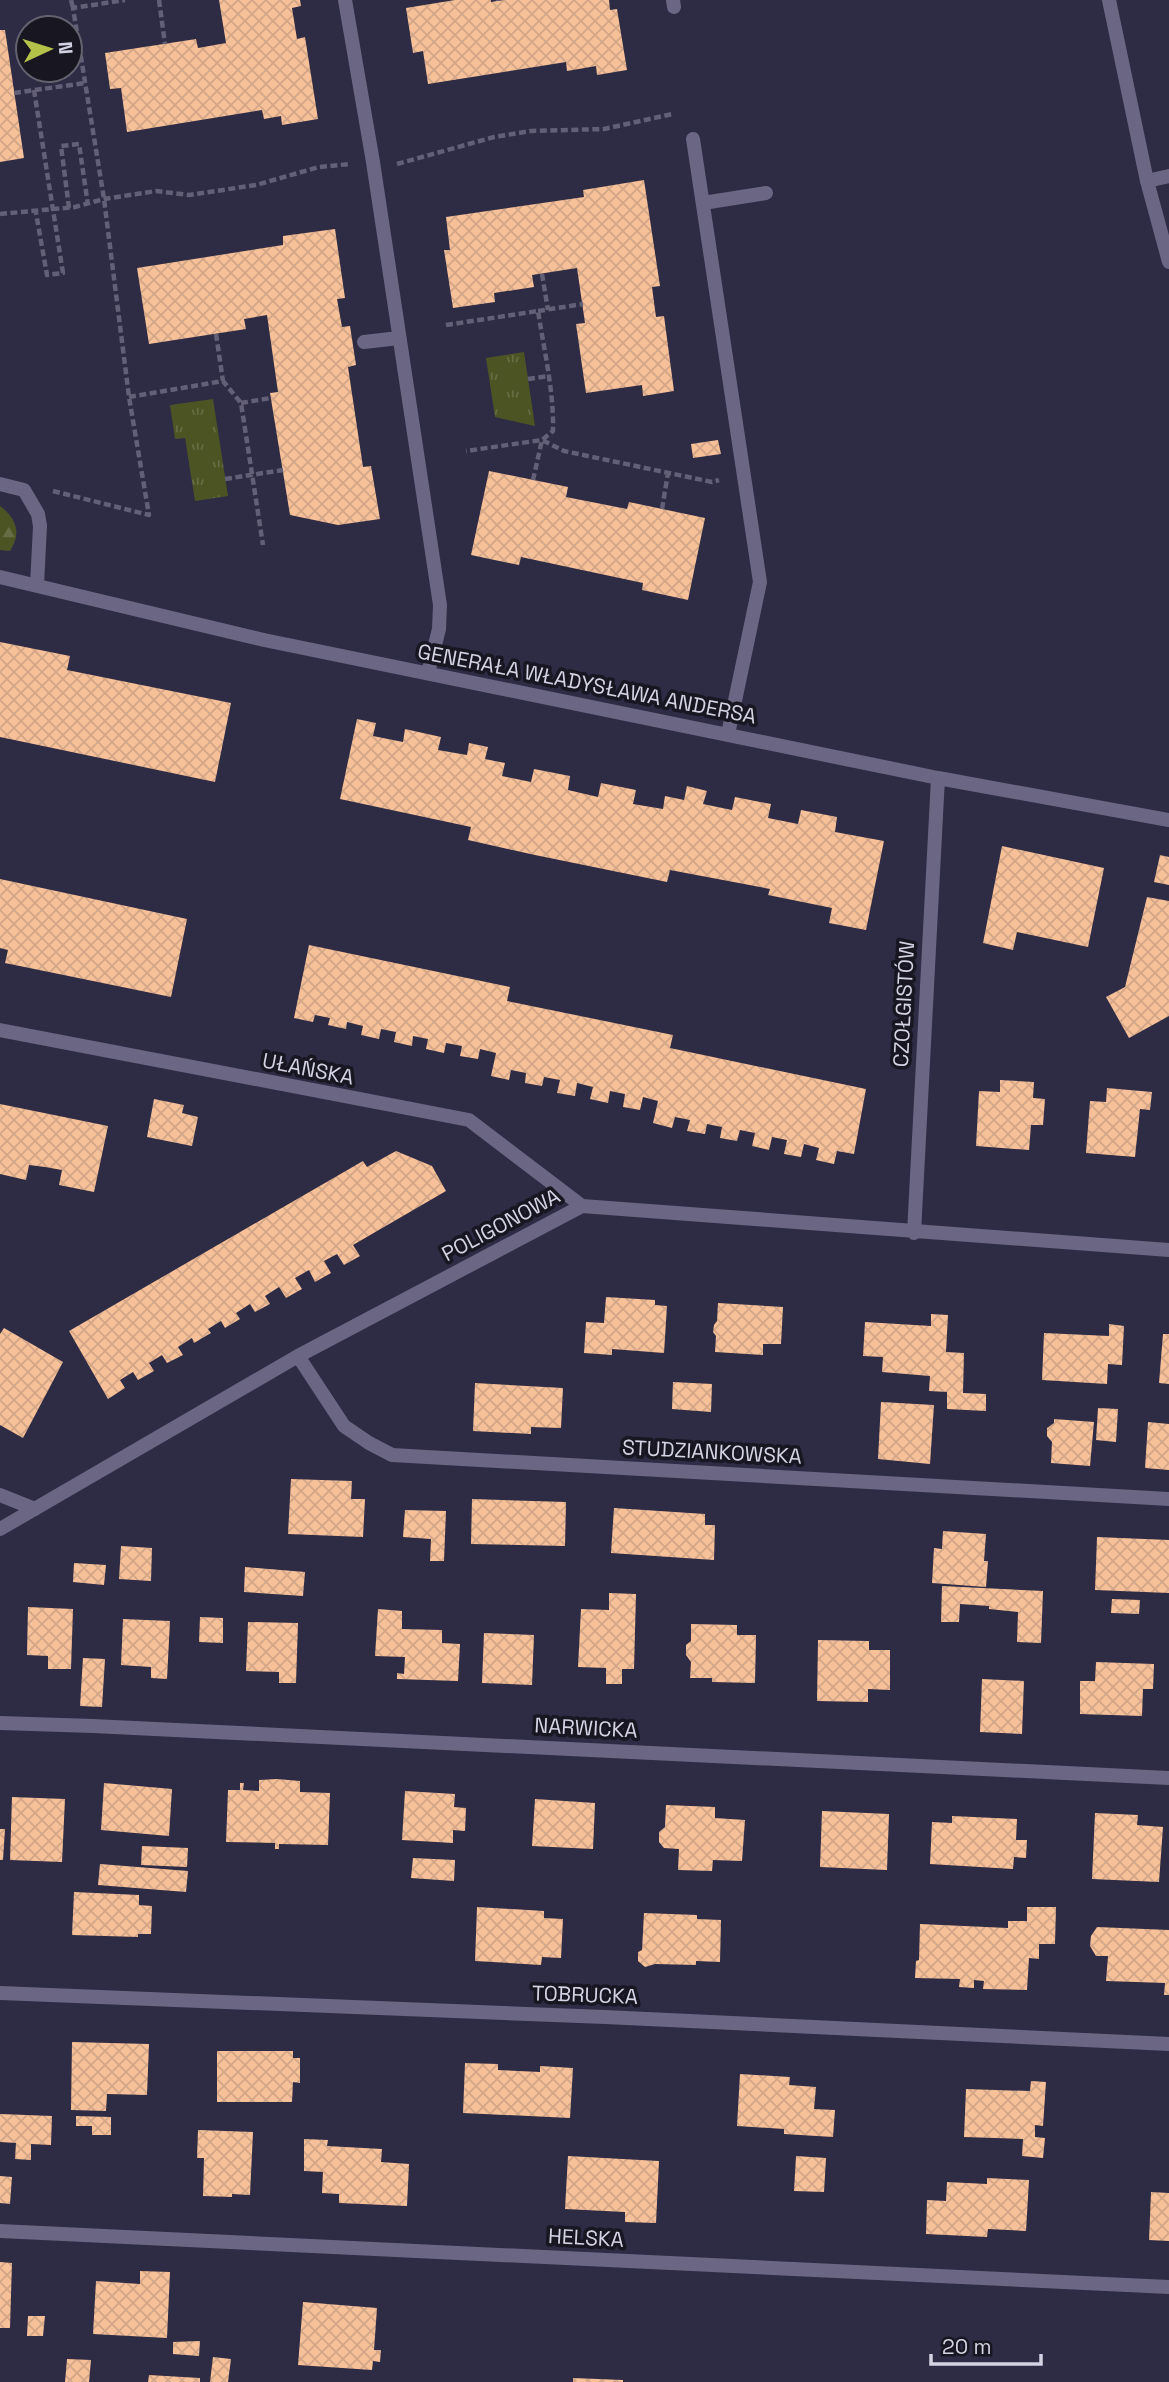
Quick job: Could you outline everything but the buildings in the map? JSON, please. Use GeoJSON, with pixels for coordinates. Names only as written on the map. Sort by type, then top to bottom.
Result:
{"type":"FeatureCollection","features":[{"type":"Feature","properties":{"kind":"street"},"geometry":{"type":"LineString","coordinates":[[345,0],[373,162],[440,605],[439,629],[428,673]]}},
{"type":"Feature","properties":{"kind":"street"},"geometry":{"type":"LineString","coordinates":[[1109,0],[1147,181],[1169,262]]}},
{"type":"Feature","properties":{"kind":"street"},"geometry":{"type":"LineString","coordinates":[[692,139],[761,582],[728,734]]}},
{"type":"Feature","properties":{"kind":"street"},"geometry":{"type":"LineString","coordinates":[[1147,181],[1169,176]]}},
{"type":"Feature","properties":{"kind":"street"},"geometry":{"type":"LineString","coordinates":[[703,203],[766,193]]}},
{"type":"Feature","properties":{"kind":"street"},"geometry":{"type":"LineString","coordinates":[[364,342],[399,338]]}},
{"type":"Feature","properties":{"kind":"street"},"geometry":{"type":"LineString","coordinates":[[0,484],[24,490],[38,514],[40,526],[37,586]]}},
{"type":"Feature","properties":{"kind":"street","name":"GENERAŁA WŁADYSŁAWA ANDERSA"},"geometry":{"type":"LineString","coordinates":[[0,577],[264,640],[938,778],[1169,820]]}},
{"type":"Feature","properties":{"kind":"street","name":"CZOŁGISTÓW"},"geometry":{"type":"LineString","coordinates":[[914,1233],[938,778]]}},
{"type":"Feature","properties":{"kind":"street","name":"UŁAŃSKA"},"geometry":{"type":"LineString","coordinates":[[0,1030],[469,1121],[582,1206]]}},
{"type":"Feature","properties":{"kind":"street","name":"POLIGONOWA"},"geometry":{"type":"LineString","coordinates":[[0,1529],[298,1356],[582,1206],[914,1233],[1169,1250]]}},
{"type":"Feature","properties":{"kind":"street","name":"STUDZIANKOWSKA"},"geometry":{"type":"LineString","coordinates":[[298,1356],[344,1426],[392,1455],[1169,1499]]}},
{"type":"Feature","properties":{"kind":"street"},"geometry":{"type":"LineString","coordinates":[[0,1495],[35,1508]]}},
{"type":"Feature","properties":{"kind":"street","name":"NARWICKA"},"geometry":{"type":"LineString","coordinates":[[0,1723],[1169,1778]]}},
{"type":"Feature","properties":{"kind":"street","name":"TOBRUCKA"},"geometry":{"type":"LineString","coordinates":[[0,1993],[605,2017],[1169,2044]]}},
{"type":"Feature","properties":{"kind":"street","name":"HELSKA"},"geometry":{"type":"LineString","coordinates":[[0,2231],[1169,2287]]}},
{"type":"Feature","properties":{"kind":"path"},"geometry":{"type":"LineString","coordinates":[[24,490],[28,484],[149,515],[130,397],[104,199],[71,0]]}},
{"type":"Feature","properties":{"kind":"path"},"geometry":{"type":"LineString","coordinates":[[73,8],[124,0]]}},
{"type":"Feature","properties":{"kind":"path"},"geometry":{"type":"LineString","coordinates":[[159,0],[164,44]]}},
{"type":"Feature","properties":{"kind":"path"},"geometry":{"type":"LineString","coordinates":[[14,93],[85,83]]}},
{"type":"Feature","properties":{"kind":"path"},"geometry":{"type":"LineString","coordinates":[[34,90],[63,273],[47,275],[36,212]]}},
{"type":"Feature","properties":{"kind":"path"},"geometry":{"type":"LineString","coordinates":[[0,214],[69,208],[104,199],[156,191],[189,195],[256,185],[319,167],[373,162],[396,165],[494,137],[531,131],[604,129],[672,114]]}},
{"type":"Feature","properties":{"kind":"path"},"geometry":{"type":"LineString","coordinates":[[69,208],[61,146],[79,144],[88,205]]}},
{"type":"Feature","properties":{"kind":"path"},"geometry":{"type":"LineString","coordinates":[[542,274],[548,310]]}},
{"type":"Feature","properties":{"kind":"path"},"geometry":{"type":"LineString","coordinates":[[446,325],[583,304]]}},
{"type":"Feature","properties":{"kind":"path"},"geometry":{"type":"LineString","coordinates":[[466,451],[542,440],[553,431],[554,411],[538,311]]}},
{"type":"Feature","properties":{"kind":"path"},"geometry":{"type":"LineString","coordinates":[[216,334],[223,382],[241,403],[262,545]]}},
{"type":"Feature","properties":{"kind":"path"},"geometry":{"type":"LineString","coordinates":[[528,379],[549,376]]}},
{"type":"Feature","properties":{"kind":"path"},"geometry":{"type":"LineString","coordinates":[[130,397],[223,382]]}},
{"type":"Feature","properties":{"kind":"path"},"geometry":{"type":"LineString","coordinates":[[241,403],[271,398]]}},
{"type":"Feature","properties":{"kind":"path"},"geometry":{"type":"LineString","coordinates":[[542,440],[564,451],[712,482]]}},
{"type":"Feature","properties":{"kind":"path"},"geometry":{"type":"LineString","coordinates":[[533,480],[542,440]]}},
{"type":"Feature","properties":{"kind":"path"},"geometry":{"type":"LineString","coordinates":[[225,479],[283,470]]}},
{"type":"Feature","properties":{"kind":"path"},"geometry":{"type":"LineString","coordinates":[[662,509],[668,473]]}},
{"type":"Feature","properties":{"kind":"green space"},"geometry":{"type":"Polygon","coordinates":[[[524,352],[535,426],[495,417],[486,358],[524,352]]]}},
{"type":"Feature","properties":{"kind":"green space"},"geometry":{"type":"Polygon","coordinates":[[[213,399],[228,496],[195,501],[185,438],[175,439],[170,405],[213,399]]]}},
{"type":"Feature","properties":{"kind":"green space"},"geometry":{"type":"Polygon","coordinates":[[[0,506],[15,526],[16,538],[10,551],[0,550],[0,506]]]}}]}
